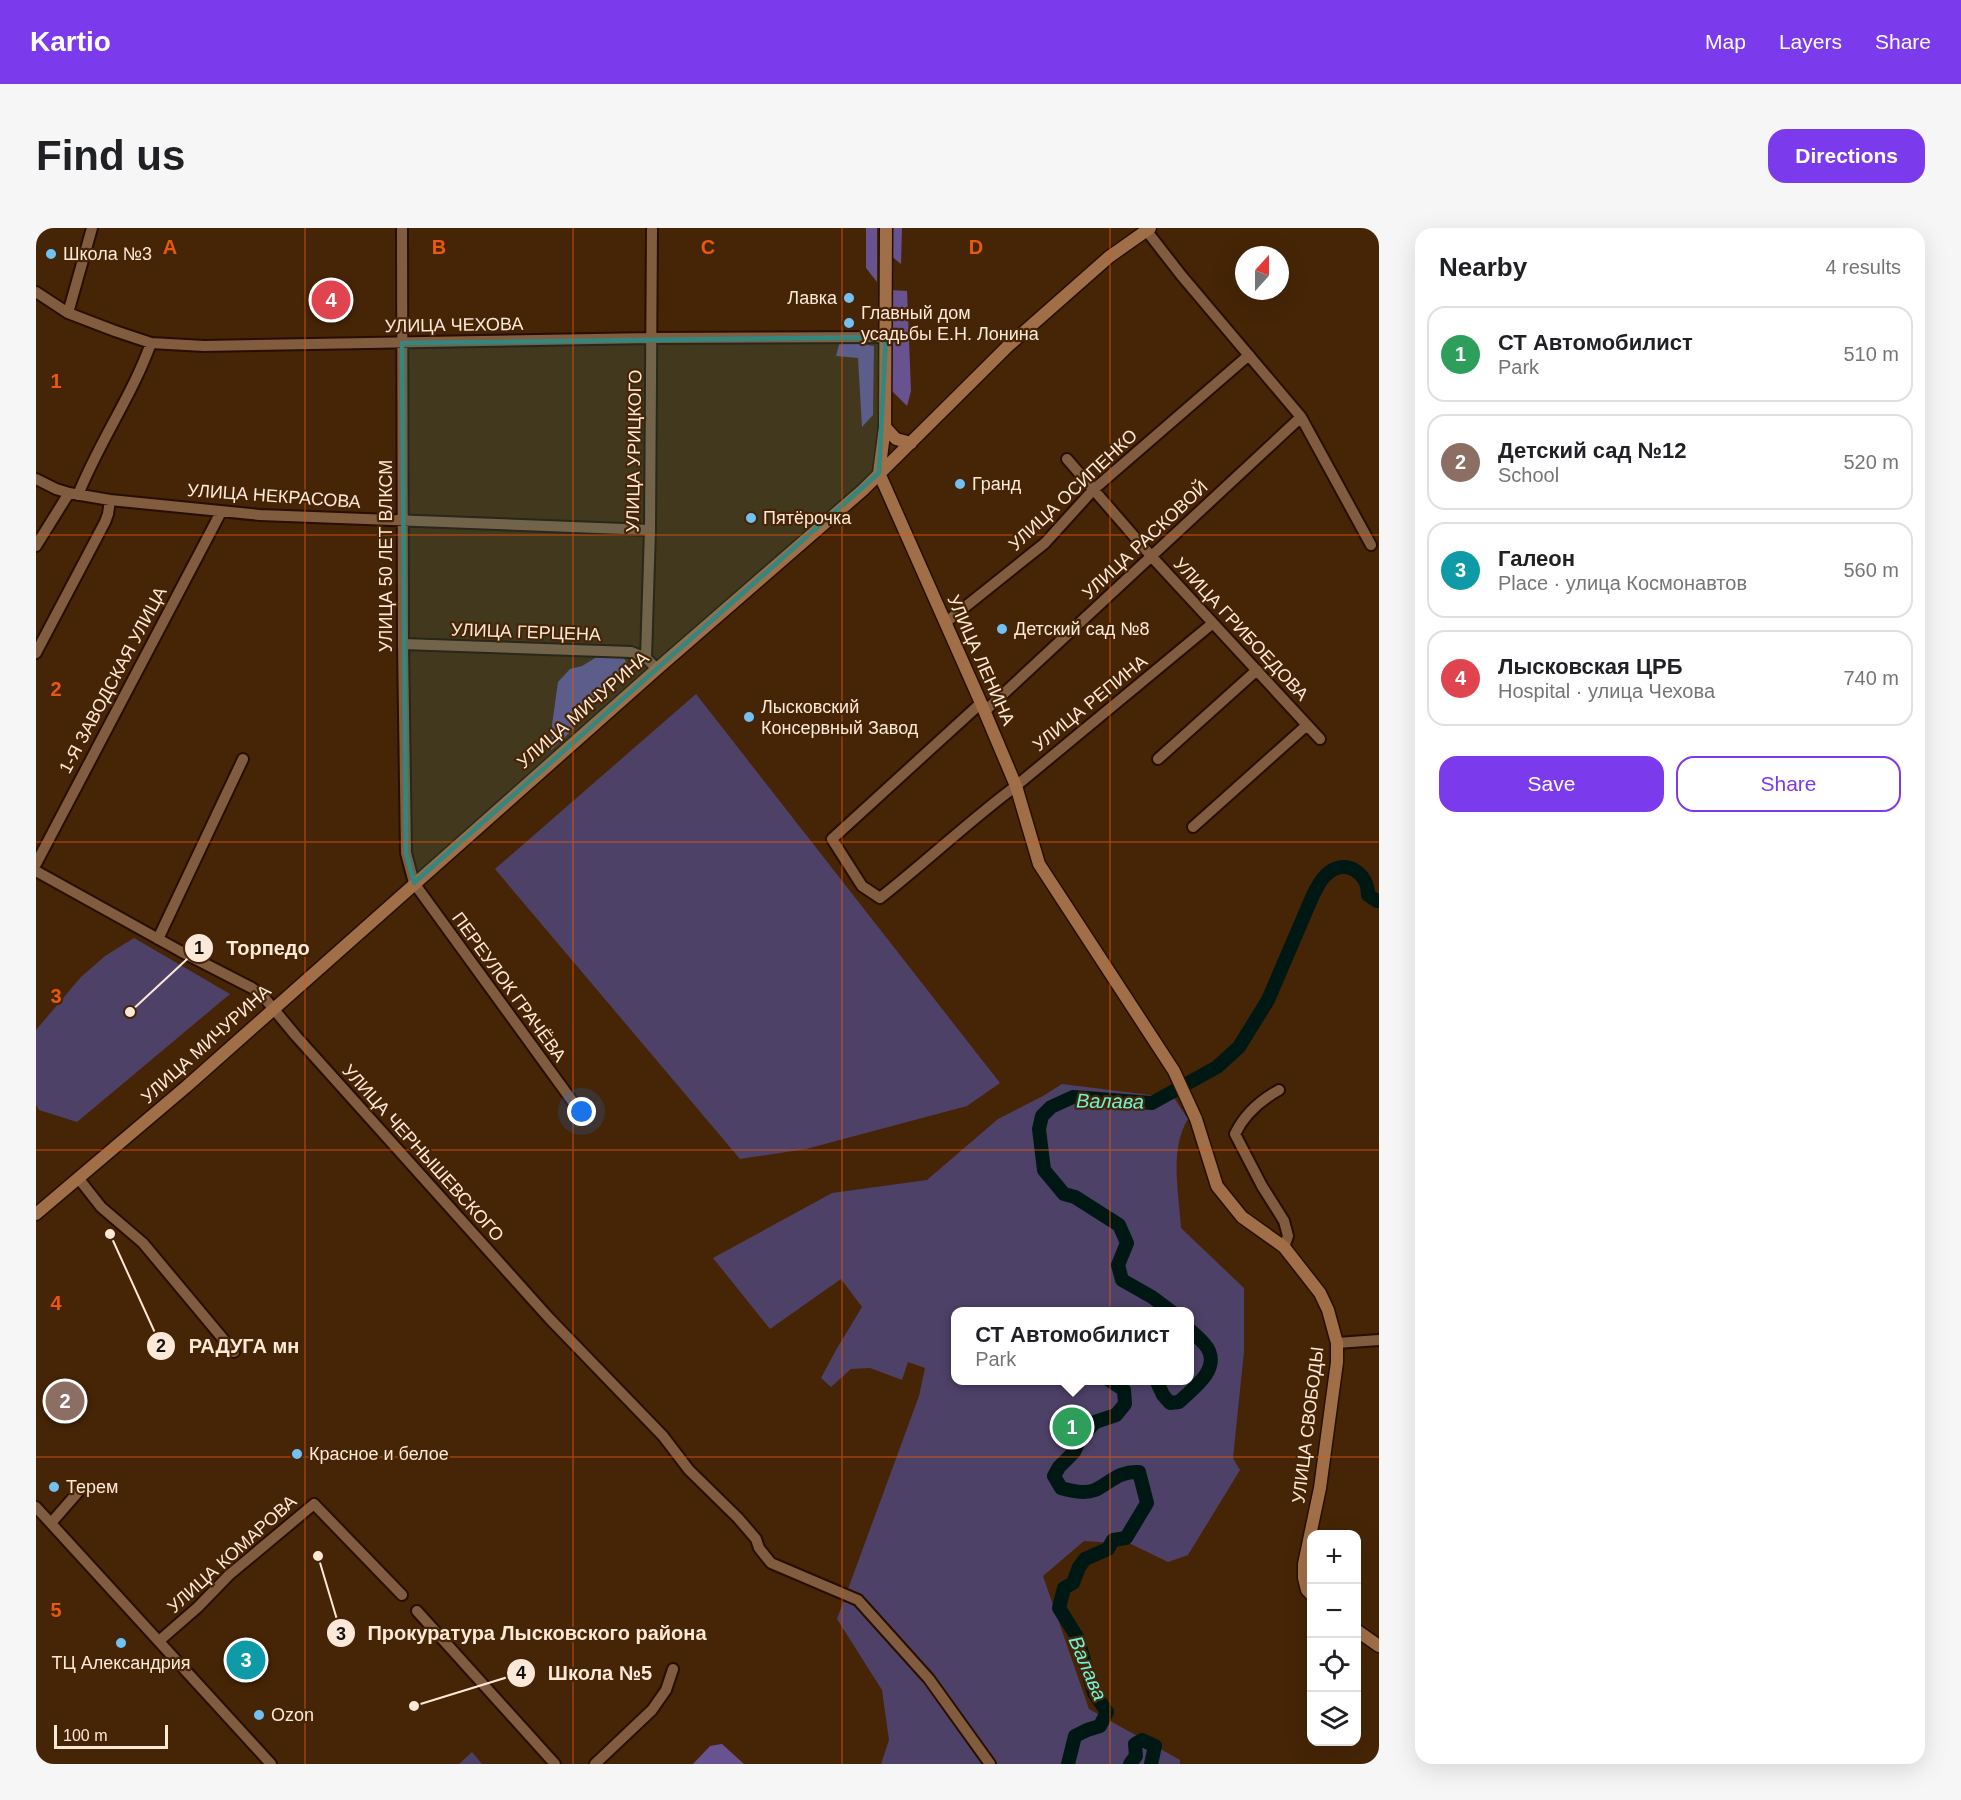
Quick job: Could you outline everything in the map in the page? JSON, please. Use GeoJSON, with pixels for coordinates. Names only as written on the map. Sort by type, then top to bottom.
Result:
{"type":"FeatureCollection","features":[{"type":"Feature","properties":{"kind":"main road"},"geometry":{"type":"LineString","coordinates":[[879,473],[885,427],[886,228]]}},
{"type":"Feature","properties":{"kind":"main road","name":"УЛИЦА МИЧУРИНА"},"geometry":{"type":"LineString","coordinates":[[36,1214],[178,1094],[414,883],[863,490],[1008,346],[1109,257],[1148,229]]}},
{"type":"Feature","properties":{"kind":"main road"},"geometry":{"type":"LineString","coordinates":[[885,427],[896,439],[911,443]]}},
{"type":"Feature","properties":{"kind":"main road","name":"УЛИЦА ЛЕНИНА"},"geometry":{"type":"LineString","coordinates":[[879,473],[1016,786],[1039,864],[1174,1071],[1196,1119]]}},
{"type":"Feature","properties":{"kind":"main road","name":"УЛИЦА СВОБОДЫ"},"geometry":{"type":"LineString","coordinates":[[1196,1119],[1217,1186],[1242,1216],[1284,1247],[1320,1293],[1328,1310],[1337,1343],[1331,1409],[1314,1521],[1304,1564],[1307,1590]]}},
{"type":"Feature","properties":{"kind":"main road"},"geometry":{"type":"LineString","coordinates":[[1361,1633],[1379,1646]]}},
{"type":"Feature","properties":{"kind":"street"},"geometry":{"type":"LineString","coordinates":[[68,313],[92,228]]}},
{"type":"Feature","properties":{"kind":"street","name":"УЛИЦА 50 ЛЕТ ВЛКСМ"},"geometry":{"type":"LineString","coordinates":[[402,228],[402,520],[406,853],[414,883]]}},
{"type":"Feature","properties":{"kind":"street","name":"УЛИЦА УРИЦКОГО"},"geometry":{"type":"LineString","coordinates":[[646,658],[650,530],[652,228]]}},
{"type":"Feature","properties":{"kind":"street"},"geometry":{"type":"LineString","coordinates":[[1148,229],[1181,275],[1301,417],[1371,545]]}},
{"type":"Feature","properties":{"kind":"street","name":"УЛИЦА ЧЕХОВА"},"geometry":{"type":"LineString","coordinates":[[36,292],[68,313],[115,332],[151,343],[214,346],[652,338],[886,337]]}},
{"type":"Feature","properties":{"kind":"street"},"geometry":{"type":"LineString","coordinates":[[36,546],[74,494],[88,470],[143,367],[151,343]]}},
{"type":"Feature","properties":{"kind":"street","name":"УЛИЦА ОСИПЕНКО"},"geometry":{"type":"LineString","coordinates":[[945,623],[1045,543],[1093,490],[1249,355]]}},
{"type":"Feature","properties":{"kind":"street","name":"УЛИЦА РАСКОВОЙ"},"geometry":{"type":"LineString","coordinates":[[832,839],[1152,556],[1301,417]]}},
{"type":"Feature","properties":{"kind":"street","name":"УЛИЦА ГРИБОЕДОВА"},"geometry":{"type":"LineString","coordinates":[[1067,459],[1152,556],[1320,739]]}},
{"type":"Feature","properties":{"kind":"street","name":"УЛИЦА НЕКРАСОВА"},"geometry":{"type":"LineString","coordinates":[[36,479],[56,489],[74,494],[220,512],[650,530]]}},
{"type":"Feature","properties":{"kind":"street"},"geometry":{"type":"LineString","coordinates":[[36,653],[105,522],[110,500]]}},
{"type":"Feature","properties":{"kind":"street","name":"1-Я ЗАВОДСКАЯ УЛИЦА"},"geometry":{"type":"LineString","coordinates":[[36,864],[220,512]]}},
{"type":"Feature","properties":{"kind":"street","name":"УЛИЦА РЕПИНА"},"geometry":{"type":"LineString","coordinates":[[832,839],[862,886],[880,898],[914,872],[985,808],[1016,786],[1213,623]]}},
{"type":"Feature","properties":{"kind":"street","name":"УЛИЦА ГЕРЦЕНА"},"geometry":{"type":"LineString","coordinates":[[403,644],[631,652],[646,658]]}},
{"type":"Feature","properties":{"kind":"street"},"geometry":{"type":"LineString","coordinates":[[646,658],[657,669]]}},
{"type":"Feature","properties":{"kind":"street"},"geometry":{"type":"LineString","coordinates":[[1158,759],[1257,670]]}},
{"type":"Feature","properties":{"kind":"street"},"geometry":{"type":"LineString","coordinates":[[1193,827],[1307,725]]}},
{"type":"Feature","properties":{"kind":"street"},"geometry":{"type":"LineString","coordinates":[[158,939],[243,759]]}},
{"type":"Feature","properties":{"kind":"street","name":"УЛИЦА ЧЕРНЫШЕВСКОГО"},"geometry":{"type":"LineString","coordinates":[[36,871],[262,995],[549,1318],[663,1436],[689,1470],[738,1518],[756,1539],[759,1548],[771,1563],[858,1600],[929,1679],[990,1764]]}},
{"type":"Feature","properties":{"kind":"street","name":"ПЕРЕУЛОК ГРАЧЁВА"},"geometry":{"type":"LineString","coordinates":[[414,883],[578,1109]]}},
{"type":"Feature","properties":{"kind":"street"},"geometry":{"type":"LineString","coordinates":[[1279,1090],[1266,1097],[1240,1123],[1235,1134],[1262,1186],[1284,1221],[1288,1236],[1284,1247]]}},
{"type":"Feature","properties":{"kind":"street"},"geometry":{"type":"LineString","coordinates":[[79,1179],[101,1207],[143,1243],[234,1352]]}},
{"type":"Feature","properties":{"kind":"street"},"geometry":{"type":"LineString","coordinates":[[1337,1343],[1379,1340]]}},
{"type":"Feature","properties":{"kind":"street"},"geometry":{"type":"LineString","coordinates":[[51,1523],[79,1491]]}},
{"type":"Feature","properties":{"kind":"street","name":"УЛИЦА КОМАРОВА"},"geometry":{"type":"LineString","coordinates":[[159,1641],[230,1575],[314,1504],[402,1595]]}},
{"type":"Feature","properties":{"kind":"street"},"geometry":{"type":"LineString","coordinates":[[36,1507],[271,1764]]}},
{"type":"Feature","properties":{"kind":"street"},"geometry":{"type":"LineString","coordinates":[[417,1611],[555,1764]]}},
{"type":"Feature","properties":{"kind":"street"},"geometry":{"type":"LineString","coordinates":[[594,1764],[652,1710],[666,1690],[674,1669]]}},
{"type":"Feature","properties":{"kind":"highlighted area"},"geometry":{"type":"Polygon","coordinates":[[[886,337],[879,473],[414,883],[406,853],[402,343],[886,337]]]}},
{"type":"Feature","properties":{"kind":"shaded area"},"geometry":{"type":"Polygon","coordinates":[[[866,228],[877,228],[877,282],[866,268],[866,228]]]}},
{"type":"Feature","properties":{"kind":"shaded area"},"geometry":{"type":"Polygon","coordinates":[[[890,228],[902,228],[901,264],[890,255],[890,228]]]}},
{"type":"Feature","properties":{"kind":"shaded area"},"geometry":{"type":"Polygon","coordinates":[[[890,290],[907,291],[911,391],[907,406],[890,389],[890,290]]]}},
{"type":"Feature","properties":{"kind":"shaded area"},"geometry":{"type":"Polygon","coordinates":[[[840,341],[874,346],[873,415],[862,427],[858,358],[836,356],[840,341]]]}},
{"type":"Feature","properties":{"kind":"shaded area"},"geometry":{"type":"Polygon","coordinates":[[[600,655],[623,656],[631,671],[604,687],[583,720],[551,750],[558,682],[570,669],[582,666],[600,655]]]}},
{"type":"Feature","properties":{"kind":"shaded area"},"geometry":{"type":"Polygon","coordinates":[[[696,694],[1000,1083],[967,1106],[806,1149],[740,1159],[495,869],[696,694]]]}},
{"type":"Feature","properties":{"kind":"shaded area"},"geometry":{"type":"Polygon","coordinates":[[[134,938],[230,994],[77,1122],[39,1110],[36,1105],[36,1030],[81,977],[105,956],[134,938]]]}},
{"type":"Feature","properties":{"kind":"shaded area"},"geometry":{"type":"Polygon","coordinates":[[[1062,1084],[1174,1098],[1188,1119],[1182,1131],[1177,1158],[1181,1228],[1244,1288],[1244,1351],[1233,1458],[1240,1470],[1188,1555],[1168,1562],[1131,1544],[1084,1541],[1043,1576],[1089,1709],[1180,1760],[1180,1764],[881,1764],[889,1740],[882,1690],[837,1619],[919,1396],[925,1368],[908,1362],[902,1380],[870,1368],[851,1369],[831,1387],[821,1378],[862,1307],[841,1279],[770,1329],[713,1258],[832,1193],[927,1180],[998,1119],[1062,1084]]]}},
{"type":"Feature","properties":{"kind":"shaded area"},"geometry":{"type":"Polygon","coordinates":[[[722,1744],[744,1764],[693,1764],[710,1746],[722,1744]]]}},
{"type":"Feature","properties":{"kind":"shaded area"},"geometry":{"type":"Polygon","coordinates":[[[472,1752],[482,1764],[459,1764],[472,1752]]]}},
{"type":"Feature","properties":{"kind":"waterway","name":"Валава"},"geometry":{"type":"LineString","coordinates":[[1165,1307],[1122,1280],[1118,1265],[1127,1243],[1119,1225],[1075,1197],[1064,1194],[1044,1170],[1039,1129],[1042,1116],[1051,1107],[1073,1097],[1152,1103],[1217,1067],[1239,1047],[1268,1000],[1313,895],[1325,876],[1341,867],[1354,870],[1364,880],[1368,895],[1379,901]]}},
{"type":"Feature","properties":{"kind":"waterway","name":"Валава"},"geometry":{"type":"LineString","coordinates":[[1158,1385],[1170,1403],[1179,1402],[1197,1386],[1207,1373],[1211,1359],[1209,1351],[1194,1334]]}},
{"type":"Feature","properties":{"kind":"waterway","name":"Валава"},"geometry":{"type":"LineString","coordinates":[[1068,1764],[1075,1736],[1100,1726],[1107,1712],[1094,1693],[1077,1637],[1059,1608],[1064,1588],[1073,1583],[1085,1559],[1108,1549],[1113,1540],[1126,1538],[1147,1503],[1139,1472],[1126,1473],[1087,1492],[1061,1488],[1054,1476],[1095,1422],[1116,1415],[1125,1404],[1124,1390],[1116,1385]]}},
{"type":"Feature","properties":{"kind":"waterway","name":"Валава"},"geometry":{"type":"LineString","coordinates":[[1130,1764],[1136,1756],[1135,1744],[1142,1740],[1155,1746],[1151,1764]]}},
{"type":"Feature","properties":{"kind":"place","name":"Школа №3"},"geometry":{"type":"Point","coordinates":[51,254]}},
{"type":"Feature","properties":{"kind":"place","name":"Лавка"},"geometry":{"type":"Point","coordinates":[849,298]}},
{"type":"Feature","properties":{"kind":"place","name":"Лысковская ЦРБ"},"geometry":{"type":"Point","coordinates":[331,300]}},
{"type":"Feature","properties":{"kind":"place","name":"Главный дом усадьбы Е.Н. Лонина"},"geometry":{"type":"Point","coordinates":[849,323]}},
{"type":"Feature","properties":{"kind":"place","name":"Гранд"},"geometry":{"type":"Point","coordinates":[960,484]}},
{"type":"Feature","properties":{"kind":"place","name":"Пятёрочка"},"geometry":{"type":"Point","coordinates":[751,518]}},
{"type":"Feature","properties":{"kind":"place","name":"Детский сад №8"},"geometry":{"type":"Point","coordinates":[1002,629]}},
{"type":"Feature","properties":{"kind":"place","name":"Лысковский Консервный Завод"},"geometry":{"type":"Point","coordinates":[749,717]}},
{"type":"Feature","properties":{"kind":"place","name":"Торпедо"},"geometry":{"type":"Point","coordinates":[130,1012]}},
{"type":"Feature","properties":{"kind":"place","name":"РАДУГА мн"},"geometry":{"type":"Point","coordinates":[110,1234]}},
{"type":"Feature","properties":{"kind":"place","name":"Детский сад №12"},"geometry":{"type":"Point","coordinates":[65,1401]}},
{"type":"Feature","properties":{"kind":"place","name":"СТ Автомобилист"},"geometry":{"type":"Point","coordinates":[1072,1427]}},
{"type":"Feature","properties":{"kind":"place","name":"Красное и белое"},"geometry":{"type":"Point","coordinates":[297,1454]}},
{"type":"Feature","properties":{"kind":"place","name":"Терем"},"geometry":{"type":"Point","coordinates":[54,1487]}},
{"type":"Feature","properties":{"kind":"place","name":"Прокуратура Лысковского района"},"geometry":{"type":"Point","coordinates":[318,1556]}},
{"type":"Feature","properties":{"kind":"place","name":"ТЦ Александрия"},"geometry":{"type":"Point","coordinates":[121,1643]}},
{"type":"Feature","properties":{"kind":"place","name":"Галеон"},"geometry":{"type":"Point","coordinates":[246,1660]}},
{"type":"Feature","properties":{"kind":"place","name":"Школа №5"},"geometry":{"type":"Point","coordinates":[414,1706]}},
{"type":"Feature","properties":{"kind":"place","name":"Ozon"},"geometry":{"type":"Point","coordinates":[259,1715]}}]}
